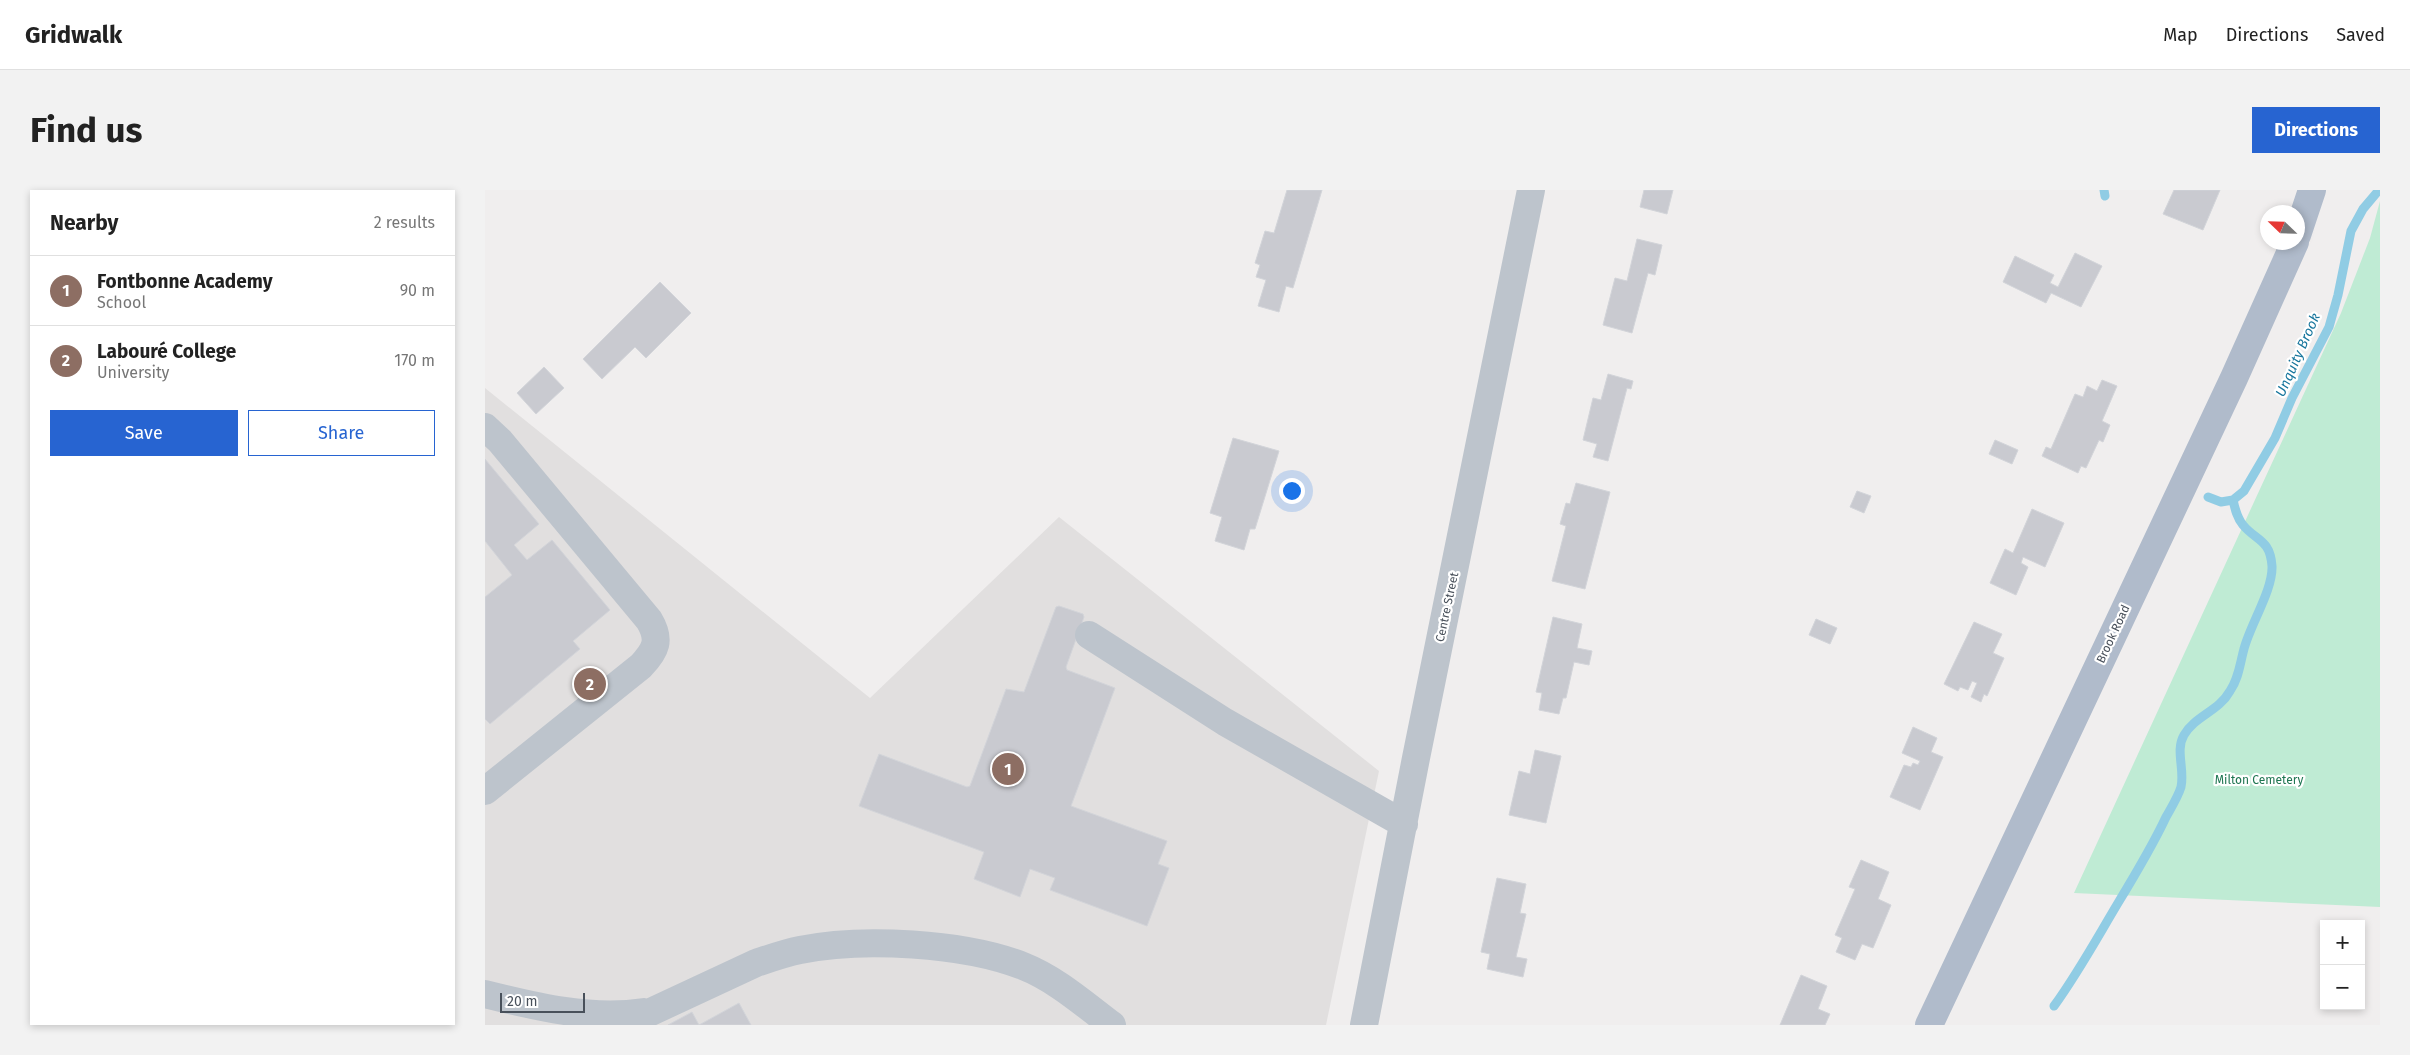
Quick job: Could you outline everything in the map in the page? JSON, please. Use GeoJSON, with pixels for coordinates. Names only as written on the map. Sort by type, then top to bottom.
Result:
{"type":"FeatureCollection","features":[{"type":"Feature","properties":{"kind":"main road"},"geometry":{"type":"LineString","coordinates":[[2305,211],[2312,190]]}},
{"type":"Feature","properties":{"kind":"main road","name":"Brook Road"},"geometry":{"type":"LineString","coordinates":[[1929,1025],[2238,370],[2291,250]]}},
{"type":"Feature","properties":{"kind":"street","name":"Centre Street"},"geometry":{"type":"LineString","coordinates":[[1364,1025],[1531,190]]}},
{"type":"Feature","properties":{"kind":"street"},"geometry":{"type":"LineString","coordinates":[[485,427],[500,441],[649,620],[655,630],[657,641],[654,650],[641,666],[485,792]]}},
{"type":"Feature","properties":{"kind":"street"},"geometry":{"type":"LineString","coordinates":[[1089,635],[1225,722],[1404,824]]}},
{"type":"Feature","properties":{"kind":"street"},"geometry":{"type":"LineString","coordinates":[[623,1025],[756,963],[779,955],[802,949],[874,944],[971,952],[1024,967],[1059,986],[1112,1025]]}},
{"type":"Feature","properties":{"kind":"street"},"geometry":{"type":"LineString","coordinates":[[485,994],[511,1001],[595,1014],[652,1011]]}},
{"type":"Feature","properties":{"kind":"street"},"geometry":{"type":"LineString","coordinates":[[511,1001],[533,1016],[540,1025]]}},
{"type":"Feature","properties":{"kind":"shaded area"},"geometry":{"type":"Polygon","coordinates":[[[485,388],[870,698],[1059,517],[1379,771],[1326,1025],[485,1025],[485,388]]]}},
{"type":"Feature","properties":{"kind":"green space","name":"Milton Cemetery"},"geometry":{"type":"Polygon","coordinates":[[[2380,201],[2380,907],[2074,893],[2341,313],[2370,238],[2380,201]]]}},
{"type":"Feature","properties":{"kind":"building"},"geometry":{"type":"Polygon","coordinates":[[[1287,190],[1322,190],[1293,288],[1286,286],[1279,312],[1258,306],[1266,280],[1256,277],[1260,265],[1255,263],[1265,231],[1274,233],[1287,190]]]}},
{"type":"Feature","properties":{"kind":"building"},"geometry":{"type":"Polygon","coordinates":[[[1644,190],[1673,190],[1667,214],[1640,207],[1644,190]]]}},
{"type":"Feature","properties":{"kind":"building"},"geometry":{"type":"Polygon","coordinates":[[[2174,190],[2220,190],[2203,230],[2163,214],[2174,190]]]}},
{"type":"Feature","properties":{"kind":"building"},"geometry":{"type":"Polygon","coordinates":[[[1637,239],[1662,245],[1655,275],[1648,273],[1632,333],[1603,325],[1615,278],[1627,281],[1637,239]]]}},
{"type":"Feature","properties":{"kind":"building"},"geometry":{"type":"Polygon","coordinates":[[[2075,253],[2102,266],[2081,307],[2051,293],[2046,303],[2003,282],[2015,256],[2054,275],[2050,283],[2058,287],[2075,253]]]}},
{"type":"Feature","properties":{"kind":"building"},"geometry":{"type":"Polygon","coordinates":[[[660,282],[691,313],[646,358],[635,347],[602,379],[583,359],[660,282]]]}},
{"type":"Feature","properties":{"kind":"building"},"geometry":{"type":"Polygon","coordinates":[[[544,367],[564,388],[536,414],[517,393],[544,367]]]}},
{"type":"Feature","properties":{"kind":"building"},"geometry":{"type":"Polygon","coordinates":[[[1608,374],[1633,381],[1631,389],[1627,388],[1608,461],[1593,457],[1597,444],[1583,440],[1593,398],[1601,400],[1608,374]]]}},
{"type":"Feature","properties":{"kind":"building"},"geometry":{"type":"Polygon","coordinates":[[[2102,380],[2117,386],[2102,421],[2110,425],[2103,442],[2099,440],[2086,468],[2081,466],[2078,473],[2042,456],[2046,447],[2051,449],[2075,394],[2083,397],[2087,386],[2097,391],[2102,380]]]}},
{"type":"Feature","properties":{"kind":"building"},"geometry":{"type":"Polygon","coordinates":[[[1233,438],[1279,451],[1255,529],[1250,529],[1244,550],[1215,541],[1222,517],[1210,513],[1233,438]]]}},
{"type":"Feature","properties":{"kind":"building"},"geometry":{"type":"Polygon","coordinates":[[[1995,440],[2018,450],[2012,464],[1989,454],[1995,440]]]}},
{"type":"Feature","properties":{"kind":"building"},"geometry":{"type":"Polygon","coordinates":[[[485,459],[539,524],[514,545],[527,560],[552,540],[610,610],[573,641],[580,649],[490,724],[485,719],[485,597],[512,575],[485,541],[485,459]]]}},
{"type":"Feature","properties":{"kind":"building"},"geometry":{"type":"Polygon","coordinates":[[[1576,483],[1610,492],[1585,589],[1552,581],[1566,526],[1560,524],[1566,503],[1570,504],[1576,483]]]}},
{"type":"Feature","properties":{"kind":"building"},"geometry":{"type":"Polygon","coordinates":[[[1857,491],[1871,496],[1864,513],[1850,507],[1857,491]]]}},
{"type":"Feature","properties":{"kind":"building"},"geometry":{"type":"Polygon","coordinates":[[[2032,509],[2064,523],[2045,567],[2023,557],[2021,563],[2028,567],[2016,595],[1990,583],[2005,549],[2013,553],[2032,509]]]}},
{"type":"Feature","properties":{"kind":"building"},"geometry":{"type":"Polygon","coordinates":[[[1059,606],[1083,614],[1084,617],[1066,667],[1067,670],[1115,688],[1071,806],[1167,841],[1158,864],[1169,868],[1147,926],[1050,890],[1055,878],[1030,869],[1020,897],[974,879],[984,852],[859,806],[879,754],[967,787],[970,786],[1006,689],[1024,692],[1056,607],[1059,606]]]}},
{"type":"Feature","properties":{"kind":"building"},"geometry":{"type":"Polygon","coordinates":[[[1553,617],[1582,624],[1577,648],[1592,651],[1589,665],[1574,662],[1566,698],[1563,698],[1559,714],[1539,710],[1542,693],[1536,692],[1553,617]]]}},
{"type":"Feature","properties":{"kind":"building"},"geometry":{"type":"Polygon","coordinates":[[[1816,619],[1837,628],[1830,644],[1809,635],[1816,619]]]}},
{"type":"Feature","properties":{"kind":"building"},"geometry":{"type":"Polygon","coordinates":[[[1974,622],[2002,634],[1993,653],[2004,658],[1987,696],[1984,694],[1981,702],[1971,697],[1977,683],[1972,681],[1968,690],[1960,687],[1958,691],[1944,684],[1974,622]]]}},
{"type":"Feature","properties":{"kind":"building"},"geometry":{"type":"Polygon","coordinates":[[[1913,727],[1937,738],[1931,752],[1943,757],[1920,810],[1890,797],[1904,765],[1911,767],[1913,763],[1918,765],[1920,761],[1902,753],[1913,727]]]}},
{"type":"Feature","properties":{"kind":"building"},"geometry":{"type":"Polygon","coordinates":[[[1535,750],[1561,756],[1546,823],[1509,815],[1519,771],[1530,774],[1535,750]]]}},
{"type":"Feature","properties":{"kind":"building"},"geometry":{"type":"Polygon","coordinates":[[[1861,860],[1889,872],[1878,899],[1891,905],[1873,948],[1862,944],[1855,960],[1836,952],[1842,938],[1835,935],[1855,889],[1849,887],[1861,860]]]}},
{"type":"Feature","properties":{"kind":"building"},"geometry":{"type":"Polygon","coordinates":[[[1497,878],[1526,884],[1520,913],[1526,914],[1516,957],[1527,959],[1523,977],[1487,969],[1490,954],[1481,952],[1497,878]]]}},
{"type":"Feature","properties":{"kind":"building"},"geometry":{"type":"Polygon","coordinates":[[[1801,975],[1827,986],[1818,1009],[1830,1014],[1825,1025],[1780,1025],[1801,975]]]}},
{"type":"Feature","properties":{"kind":"building"},"geometry":{"type":"Polygon","coordinates":[[[739,1003],[751,1025],[699,1025],[739,1003]]]}},
{"type":"Feature","properties":{"kind":"building"},"geometry":{"type":"Polygon","coordinates":[[[692,1012],[699,1025],[668,1025],[692,1012]]]}},
{"type":"Feature","properties":{"kind":"waterway","name":"Unquity Brook"},"geometry":{"type":"LineString","coordinates":[[2104,190],[2105,196]]}},
{"type":"Feature","properties":{"kind":"waterway","name":"Unquity Brook"},"geometry":{"type":"LineString","coordinates":[[2208,497],[2221,502],[2233,500],[2244,491],[2275,438],[2292,398],[2329,327],[2338,295],[2351,231],[2363,209],[2379,190]]}},
{"type":"Feature","properties":{"kind":"waterway"},"geometry":{"type":"LineString","coordinates":[[2054,1006],[2137,871],[2176,799],[2182,780],[2181,741],[2189,728],[2220,704],[2233,686],[2247,640],[2269,586],[2272,566],[2271,557],[2262,541],[2241,522],[2236,513],[2233,500]]}},
{"type":"Feature","properties":{"kind":"place","name":"Labouré College"},"geometry":{"type":"Point","coordinates":[590,684]}},
{"type":"Feature","properties":{"kind":"place","name":"Fontbonne Academy"},"geometry":{"type":"Point","coordinates":[1008,769]}}]}
